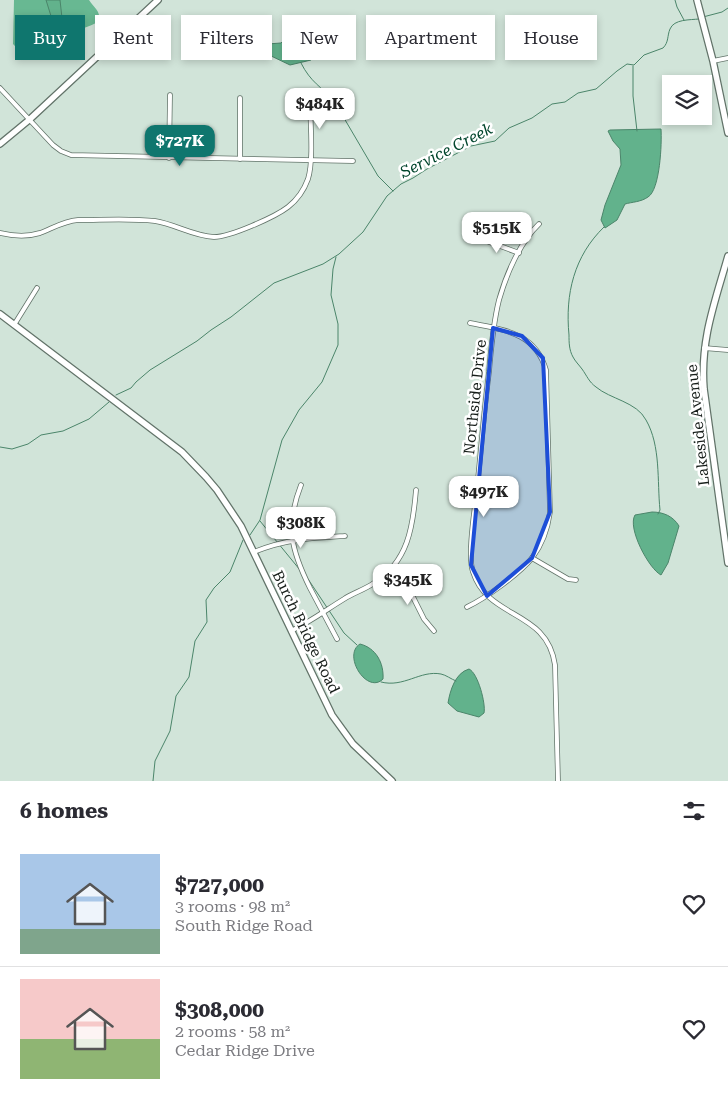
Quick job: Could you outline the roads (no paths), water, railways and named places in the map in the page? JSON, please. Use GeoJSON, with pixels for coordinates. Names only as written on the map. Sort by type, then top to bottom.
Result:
{"type":"FeatureCollection","features":[{"type":"Feature","properties":{"kind":"street"},"geometry":{"type":"LineString","coordinates":[[0,144],[29,120],[158,0]]}},
{"type":"Feature","properties":{"kind":"street"},"geometry":{"type":"LineString","coordinates":[[697,0],[713,61],[728,133]]}},
{"type":"Feature","properties":{"kind":"street"},"geometry":{"type":"LineString","coordinates":[[713,61],[728,58]]}},
{"type":"Feature","properties":{"kind":"street"},"geometry":{"type":"LineString","coordinates":[[0,88],[56,147],[71,155],[353,161]]}},
{"type":"Feature","properties":{"kind":"street"},"geometry":{"type":"LineString","coordinates":[[169,158],[170,95]]}},
{"type":"Feature","properties":{"kind":"street"},"geometry":{"type":"LineString","coordinates":[[240,98],[240,159]]}},
{"type":"Feature","properties":{"kind":"street"},"geometry":{"type":"LineString","coordinates":[[0,234],[15,236],[38,233],[67,221],[78,220],[153,221],[202,235],[216,237],[229,235],[282,211],[302,192],[307,181],[310,161],[310,99]]}},
{"type":"Feature","properties":{"kind":"street","name":"Northside Drive"},"geometry":{"type":"LineString","coordinates":[[539,224],[531,232],[510,270],[502,290],[493,328],[473,534],[472,565],[478,584],[488,596],[506,610],[534,626],[543,634],[551,647],[555,665],[558,781]]}},
{"type":"Feature","properties":{"kind":"street"},"geometry":{"type":"LineString","coordinates":[[481,239],[519,254]]}},
{"type":"Feature","properties":{"kind":"street","name":"Lakeside Avenue"},"geometry":{"type":"LineString","coordinates":[[728,256],[711,315],[704,348],[704,389],[728,563]]}},
{"type":"Feature","properties":{"kind":"street"},"geometry":{"type":"LineString","coordinates":[[14,324],[38,288]]}},
{"type":"Feature","properties":{"kind":"street","name":"Burch Bridge Road"},"geometry":{"type":"LineString","coordinates":[[0,314],[176,447],[195,464],[226,503],[254,552],[326,703],[340,727],[362,754],[392,781]]}},
{"type":"Feature","properties":{"kind":"street"},"geometry":{"type":"LineString","coordinates":[[467,607],[488,596],[532,558],[541,543],[550,512],[546,370],[543,358],[536,348],[522,336],[470,323]]}},
{"type":"Feature","properties":{"kind":"street"},"geometry":{"type":"LineString","coordinates":[[704,348],[728,350]]}},
{"type":"Feature","properties":{"kind":"street"},"geometry":{"type":"LineString","coordinates":[[301,485],[293,512],[292,540],[297,560],[337,639]]}},
{"type":"Feature","properties":{"kind":"street"},"geometry":{"type":"LineString","coordinates":[[291,631],[323,614],[345,598],[374,584],[392,569],[404,552],[410,537],[416,490]]}},
{"type":"Feature","properties":{"kind":"street"},"geometry":{"type":"LineString","coordinates":[[254,552],[292,540],[345,536]]}},
{"type":"Feature","properties":{"kind":"street"},"geometry":{"type":"LineString","coordinates":[[532,558],[568,578],[576,580]]}},
{"type":"Feature","properties":{"kind":"street"},"geometry":{"type":"LineString","coordinates":[[392,569],[408,587],[424,619],[434,632]]}},
{"type":"Feature","properties":{"kind":"waterway"},"geometry":{"type":"LineString","coordinates":[[675,0],[684,20]]}},
{"type":"Feature","properties":{"kind":"waterway","name":"Service Creek"},"geometry":{"type":"LineString","coordinates":[[703,17],[722,12],[728,8]]}},
{"type":"Feature","properties":{"kind":"waterway","name":"Service Creek"},"geometry":{"type":"LineString","coordinates":[[116,395],[131,388],[150,370],[197,341],[274,283],[323,264],[339,254],[363,232],[387,196],[401,184],[471,146],[495,141],[509,128],[532,118],[552,104],[565,102],[578,93],[596,89],[627,64],[634,65],[644,55],[663,48],[670,29],[675,23],[699,19]]}},
{"type":"Feature","properties":{"kind":"waterway"},"geometry":{"type":"LineString","coordinates":[[301,63],[312,80],[334,101],[378,176],[393,191]]}},
{"type":"Feature","properties":{"kind":"waterway"},"geometry":{"type":"LineString","coordinates":[[633,66],[633,96],[637,131]]}},
{"type":"Feature","properties":{"kind":"waterway"},"geometry":{"type":"LineString","coordinates":[[604,227],[585,250],[570,290],[568,320],[570,349],[574,358],[594,385],[636,409],[646,420],[651,430],[658,464],[660,510],[658,514]]}},
{"type":"Feature","properties":{"kind":"waterway"},"geometry":{"type":"LineString","coordinates":[[250,535],[260,520],[282,440],[299,410],[322,382],[338,345],[338,324],[331,295],[336,257]]}},
{"type":"Feature","properties":{"kind":"waterway","name":"Service Creek"},"geometry":{"type":"LineString","coordinates":[[0,447],[12,449],[28,444],[41,435],[63,431],[89,419],[109,402]]}},
{"type":"Feature","properties":{"kind":"waterway"},"geometry":{"type":"LineString","coordinates":[[260,521],[300,570]]}},
{"type":"Feature","properties":{"kind":"waterway"},"geometry":{"type":"LineString","coordinates":[[153,781],[155,761],[170,731],[176,696],[189,677],[195,641],[207,622],[206,600],[214,588],[230,572],[243,540]]}},
{"type":"Feature","properties":{"kind":"waterway"},"geometry":{"type":"LineString","coordinates":[[308,579],[344,633],[357,645]]}},
{"type":"Feature","properties":{"kind":"waterway"},"geometry":{"type":"LineString","coordinates":[[381,682],[397,683],[433,673],[456,681]]}}]}
